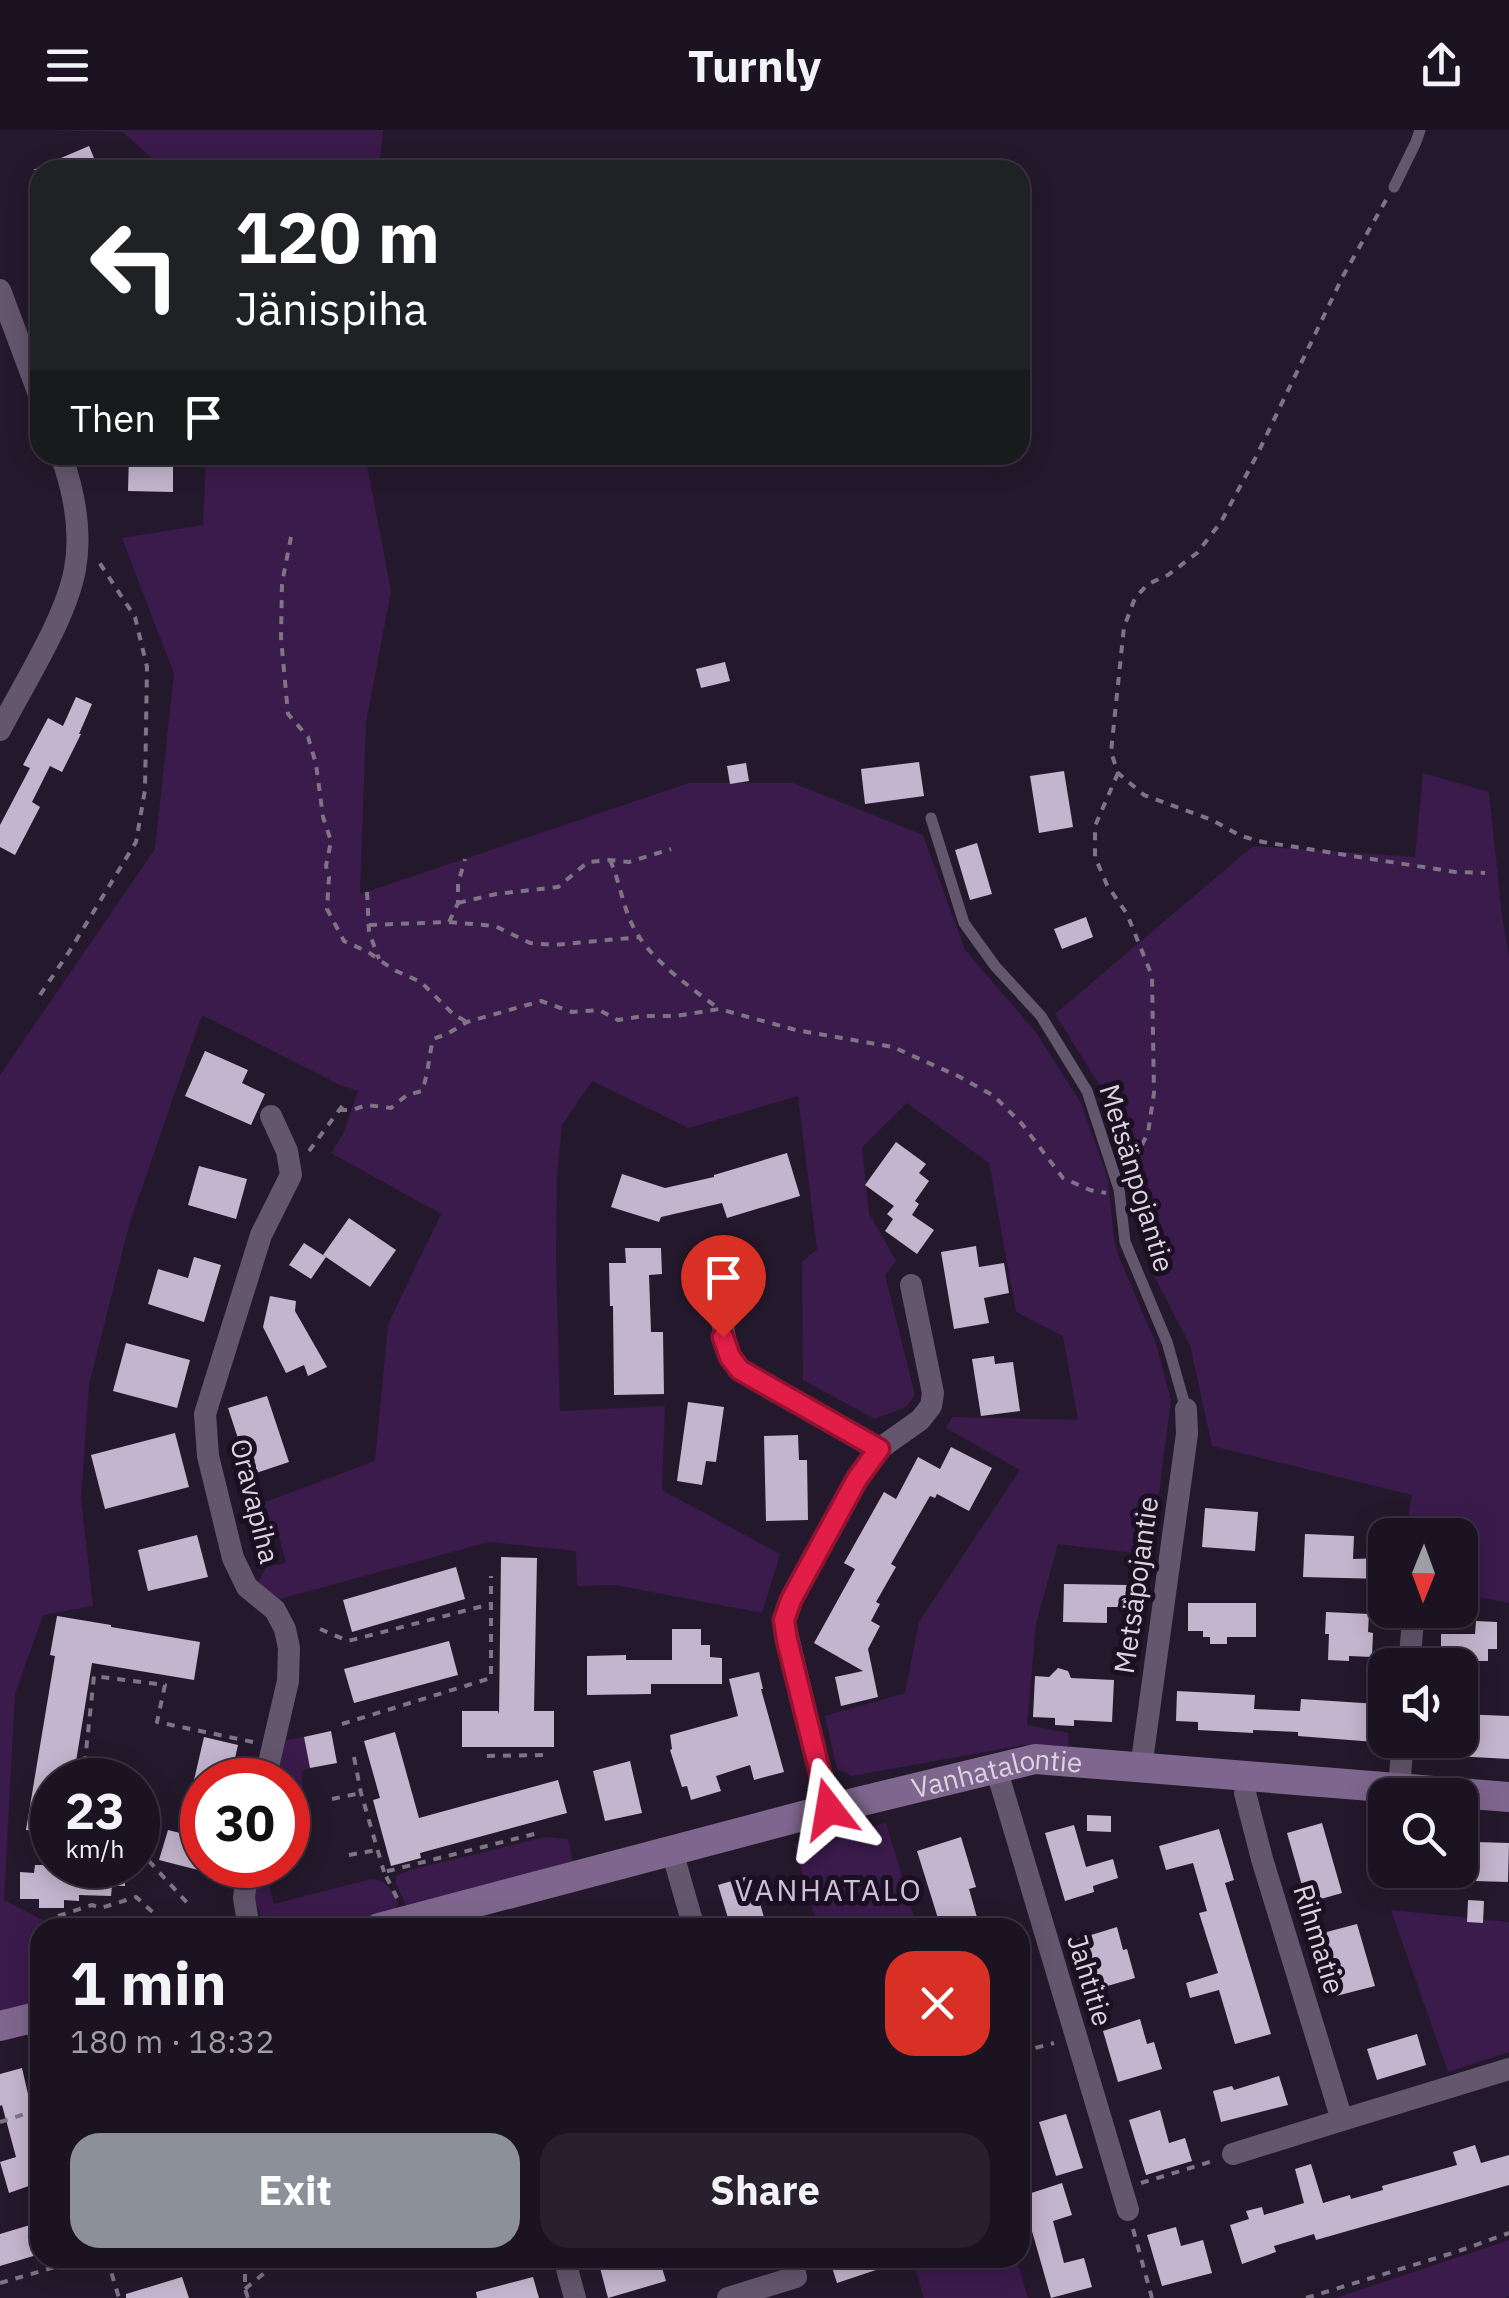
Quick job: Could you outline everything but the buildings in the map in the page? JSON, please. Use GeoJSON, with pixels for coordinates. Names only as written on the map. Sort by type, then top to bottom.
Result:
{"type":"FeatureCollection","features":[{"type":"Feature","properties":{"kind":"street"},"geometry":{"type":"LineString","coordinates":[[0,290],[30,370]]}},
{"type":"Feature","properties":{"kind":"street"},"geometry":{"type":"LineString","coordinates":[[0,730],[62,611],[75,568],[78,523],[65,465]]}},
{"type":"Feature","properties":{"kind":"street"},"geometry":{"type":"LineString","coordinates":[[271,1116],[287,1152],[291,1175]]}},
{"type":"Feature","properties":{"kind":"street","name":"Oravapiha"},"geometry":{"type":"LineString","coordinates":[[269,1758],[288,1681],[285,1628],[276,1610],[246,1587],[233,1558],[208,1456],[206,1414],[262,1235],[291,1175]]}},
{"type":"Feature","properties":{"kind":"street"},"geometry":{"type":"LineString","coordinates":[[829,1809],[784,1620],[857,1479],[879,1449],[920,1420],[931,1406],[933,1393],[912,1285]]}},
{"type":"Feature","properties":{"kind":"street"},"geometry":{"type":"LineString","coordinates":[[721,1314],[723,1337],[740,1370],[879,1449]]}},
{"type":"Feature","properties":{"kind":"street","name":"Metsäpojantie"},"geometry":{"type":"LineString","coordinates":[[1142,1768],[1187,1434],[1186,1410]]}},
{"type":"Feature","properties":{"kind":"street","name":"Vanhatalontie"},"geometry":{"type":"LineString","coordinates":[[466,1917],[672,1851],[1035,1760],[1368,1786]]}},
{"type":"Feature","properties":{"kind":"street","name":"Jahtitie"},"geometry":{"type":"LineString","coordinates":[[996,1768],[1125,2200]]}},
{"type":"Feature","properties":{"kind":"street","name":"Rihmatie"},"geometry":{"type":"LineString","coordinates":[[1246,1776],[1245,1793],[1262,1859],[1342,2120]]}},
{"type":"Feature","properties":{"kind":"street","name":"Vanhatalontie"},"geometry":{"type":"LineString","coordinates":[[1478,1794],[1509,1797]]}},
{"type":"Feature","properties":{"kind":"street"},"geometry":{"type":"LineString","coordinates":[[672,1851],[691,1918]]}},
{"type":"Feature","properties":{"kind":"street"},"geometry":{"type":"LineString","coordinates":[[245,1888],[247,1918]]}},
{"type":"Feature","properties":{"kind":"street"},"geometry":{"type":"LineString","coordinates":[[0,2026],[30,2024]]}},
{"type":"Feature","properties":{"kind":"street"},"geometry":{"type":"LineString","coordinates":[[1233,2154],[1509,2069]]}},
{"type":"Feature","properties":{"kind":"street"},"geometry":{"type":"LineString","coordinates":[[567,2268],[575,2298]]}},
{"type":"Feature","properties":{"kind":"street"},"geometry":{"type":"LineString","coordinates":[[728,2298],[796,2277],[794,2268]]}},
{"type":"Feature","properties":{"kind":"lane"},"geometry":{"type":"LineString","coordinates":[[1394,187],[1420,130]]}},
{"type":"Feature","properties":{"kind":"lane","name":"Metsänpojantie"},"geometry":{"type":"LineString","coordinates":[[931,818],[964,924],[995,966],[1041,1016],[1087,1092],[1111,1160],[1126,1242],[1167,1342],[1186,1410]]}},
{"type":"Feature","properties":{"kind":"path"},"geometry":{"type":"LineString","coordinates":[[1394,187],[1343,276],[1221,522],[1197,553],[1168,575],[1148,584],[1135,598],[1124,627],[1111,752],[1118,773],[1144,795],[1212,820],[1241,836],[1455,872],[1485,873]]}},
{"type":"Feature","properties":{"kind":"path"},"geometry":{"type":"LineString","coordinates":[[291,537],[282,583],[282,657],[288,714],[308,737],[331,841],[326,866],[327,909],[344,941],[421,982],[453,1014],[468,1022]]}},
{"type":"Feature","properties":{"kind":"path"},"geometry":{"type":"LineString","coordinates":[[40,994],[136,842],[145,790],[147,667],[136,616],[97,560]]}},
{"type":"Feature","properties":{"kind":"path"},"geometry":{"type":"LineString","coordinates":[[610,860],[630,922],[670,970],[719,1009],[796,1030],[893,1047],[960,1077],[1006,1106],[1063,1178],[1090,1190],[1119,1192],[1148,1133],[1154,1092],[1152,976],[1126,914],[1095,857],[1095,826],[1118,773]]}},
{"type":"Feature","properties":{"kind":"path"},"geometry":{"type":"LineString","coordinates":[[458,903],[558,887],[588,862],[629,862],[671,849]]}},
{"type":"Feature","properties":{"kind":"path"},"geometry":{"type":"LineString","coordinates":[[449,922],[458,903],[464,859]]}},
{"type":"Feature","properties":{"kind":"path"},"geometry":{"type":"LineString","coordinates":[[367,892],[369,932],[379,959]]}},
{"type":"Feature","properties":{"kind":"path"},"geometry":{"type":"LineString","coordinates":[[369,925],[449,922],[495,926],[530,942],[554,946],[641,937]]}},
{"type":"Feature","properties":{"kind":"path"},"geometry":{"type":"LineString","coordinates":[[291,1175],[341,1108],[391,1108],[408,1095],[422,1091],[433,1039],[468,1022],[541,1001],[572,1012],[599,1010],[618,1020],[719,1009]]}},
{"type":"Feature","properties":{"kind":"path"},"geometry":{"type":"LineString","coordinates":[[342,1724],[491,1678],[491,1576]]}},
{"type":"Feature","properties":{"kind":"path"},"geometry":{"type":"LineString","coordinates":[[320,1629],[348,1641],[491,1604]]}},
{"type":"Feature","properties":{"kind":"path"},"geometry":{"type":"LineString","coordinates":[[85,1758],[94,1676],[165,1685],[157,1722],[272,1746]]}},
{"type":"Feature","properties":{"kind":"path"},"geometry":{"type":"LineString","coordinates":[[487,1756],[547,1755]]}},
{"type":"Feature","properties":{"kind":"path"},"geometry":{"type":"LineString","coordinates":[[354,1757],[393,1918]]}},
{"type":"Feature","properties":{"kind":"path"},"geometry":{"type":"LineString","coordinates":[[332,1799],[361,1793]]}},
{"type":"Feature","properties":{"kind":"path"},"geometry":{"type":"LineString","coordinates":[[384,1872],[542,1832]]}},
{"type":"Feature","properties":{"kind":"path"},"geometry":{"type":"LineString","coordinates":[[350,1855],[377,1850]]}},
{"type":"Feature","properties":{"kind":"path"},"geometry":{"type":"LineString","coordinates":[[160,1874],[191,1908]]}},
{"type":"Feature","properties":{"kind":"path"},"geometry":{"type":"LineString","coordinates":[[58,1916],[136,1897],[158,1917]]}},
{"type":"Feature","properties":{"kind":"path"},"geometry":{"type":"LineString","coordinates":[[1030,2049],[1076,2036]]}},
{"type":"Feature","properties":{"kind":"path"},"geometry":{"type":"LineString","coordinates":[[0,2122],[30,2112]]}},
{"type":"Feature","properties":{"kind":"path"},"geometry":{"type":"LineString","coordinates":[[1152,2298],[1125,2200],[1233,2154]]}},
{"type":"Feature","properties":{"kind":"path"},"geometry":{"type":"LineString","coordinates":[[1306,2298],[1509,2233]]}},
{"type":"Feature","properties":{"kind":"path"},"geometry":{"type":"LineString","coordinates":[[0,2283],[52,2268]]}},
{"type":"Feature","properties":{"kind":"path"},"geometry":{"type":"LineString","coordinates":[[110,2268],[118,2298]]}},
{"type":"Feature","properties":{"kind":"path"},"geometry":{"type":"LineString","coordinates":[[245,2268],[248,2298]]}},
{"type":"Feature","properties":{"kind":"path"},"geometry":{"type":"LineString","coordinates":[[245,2289],[270,2268]]}},
{"type":"Feature","properties":{"kind":"shaded area"},"geometry":{"type":"Polygon","coordinates":[[[37,130],[383,130],[380,160],[154,160],[123,132],[37,130]]]}},
{"type":"Feature","properties":{"kind":"shaded area"},"geometry":{"type":"Polygon","coordinates":[[[206,465],[367,465],[391,591],[366,723],[360,894],[689,783],[793,783],[923,835],[965,950],[1035,1031],[1081,1103],[1108,1179],[1119,1257],[1156,1344],[1171,1400],[1151,1555],[1058,1544],[1036,1624],[1027,1725],[1068,1733],[1069,1746],[1023,1745],[852,1776],[837,1769],[825,1716],[905,1693],[919,1622],[1020,1470],[946,1428],[952,1417],[1078,1420],[1063,1336],[1016,1312],[989,1163],[907,1103],[862,1147],[869,1213],[896,1261],[885,1275],[915,1395],[906,1407],[875,1419],[803,1380],[802,1262],[817,1249],[798,1096],[689,1128],[592,1081],[562,1125],[557,1176],[560,1411],[665,1406],[662,1490],[780,1554],[762,1613],[615,1585],[577,1586],[576,1551],[489,1542],[280,1599],[258,1583],[266,1567],[286,1563],[276,1526],[275,1535],[252,1539],[241,1511],[375,1461],[388,1324],[441,1214],[331,1153],[343,1134],[358,1091],[202,1015],[130,1222],[89,1385],[81,1498],[93,1606],[43,1615],[15,1694],[4,1900],[39,1918],[30,1918],[30,2007],[0,2015],[0,1075],[155,849],[174,674],[122,538],[203,525],[206,465]]]}},
{"type":"Feature","properties":{"kind":"shaded area"},"geometry":{"type":"Polygon","coordinates":[[[1423,773],[1489,792],[1509,956],[1509,1603],[1478,1597],[1478,1518],[1408,1518],[1412,1495],[1212,1446],[1190,1345],[1150,1268],[1107,1097],[1055,1014],[1253,846],[1415,857],[1423,773]]]}},
{"type":"Feature","properties":{"kind":"shaded area"},"geometry":{"type":"Polygon","coordinates":[[[304,1737],[308,1758],[282,1758],[286,1740],[304,1737]]]}},
{"type":"Feature","properties":{"kind":"shaded area"},"geometry":{"type":"Polygon","coordinates":[[[886,1823],[914,1918],[815,1918],[794,1844],[886,1823]]]}},
{"type":"Feature","properties":{"kind":"shaded area"},"geometry":{"type":"Polygon","coordinates":[[[545,1837],[568,1839],[573,1863],[407,1907],[396,1884],[396,1876],[410,1870],[545,1837]]]}},
{"type":"Feature","properties":{"kind":"shaded area"},"geometry":{"type":"Polygon","coordinates":[[[371,1879],[384,1883],[398,1902],[395,1910],[366,1918],[261,1918],[253,1893],[256,1888],[270,1888],[274,1904],[371,1879]]]}},
{"type":"Feature","properties":{"kind":"shaded area"},"geometry":{"type":"Polygon","coordinates":[[[1391,1910],[1509,1922],[1509,2052],[1448,2072],[1391,1910]]]}},
{"type":"Feature","properties":{"kind":"shaded area"},"geometry":{"type":"Polygon","coordinates":[[[1509,2240],[1509,2296],[1504,2298],[1336,2298],[1509,2240]]]}},
{"type":"Feature","properties":{"kind":"shaded area"},"geometry":{"type":"Polygon","coordinates":[[[915,2268],[1019,2268],[1028,2298],[924,2298],[915,2268]]]}},
{"type":"Feature","properties":{"kind":"district","name":"VANHATALO"},"geometry":{"type":"Point","coordinates":[829,1891]}},
{"type":"Feature","properties":{"kind":"route"},"geometry":{"type":"LineString","coordinates":[[723,1337],[740,1370],[879,1449],[857,1479],[784,1620],[829,1809]]}}]}
